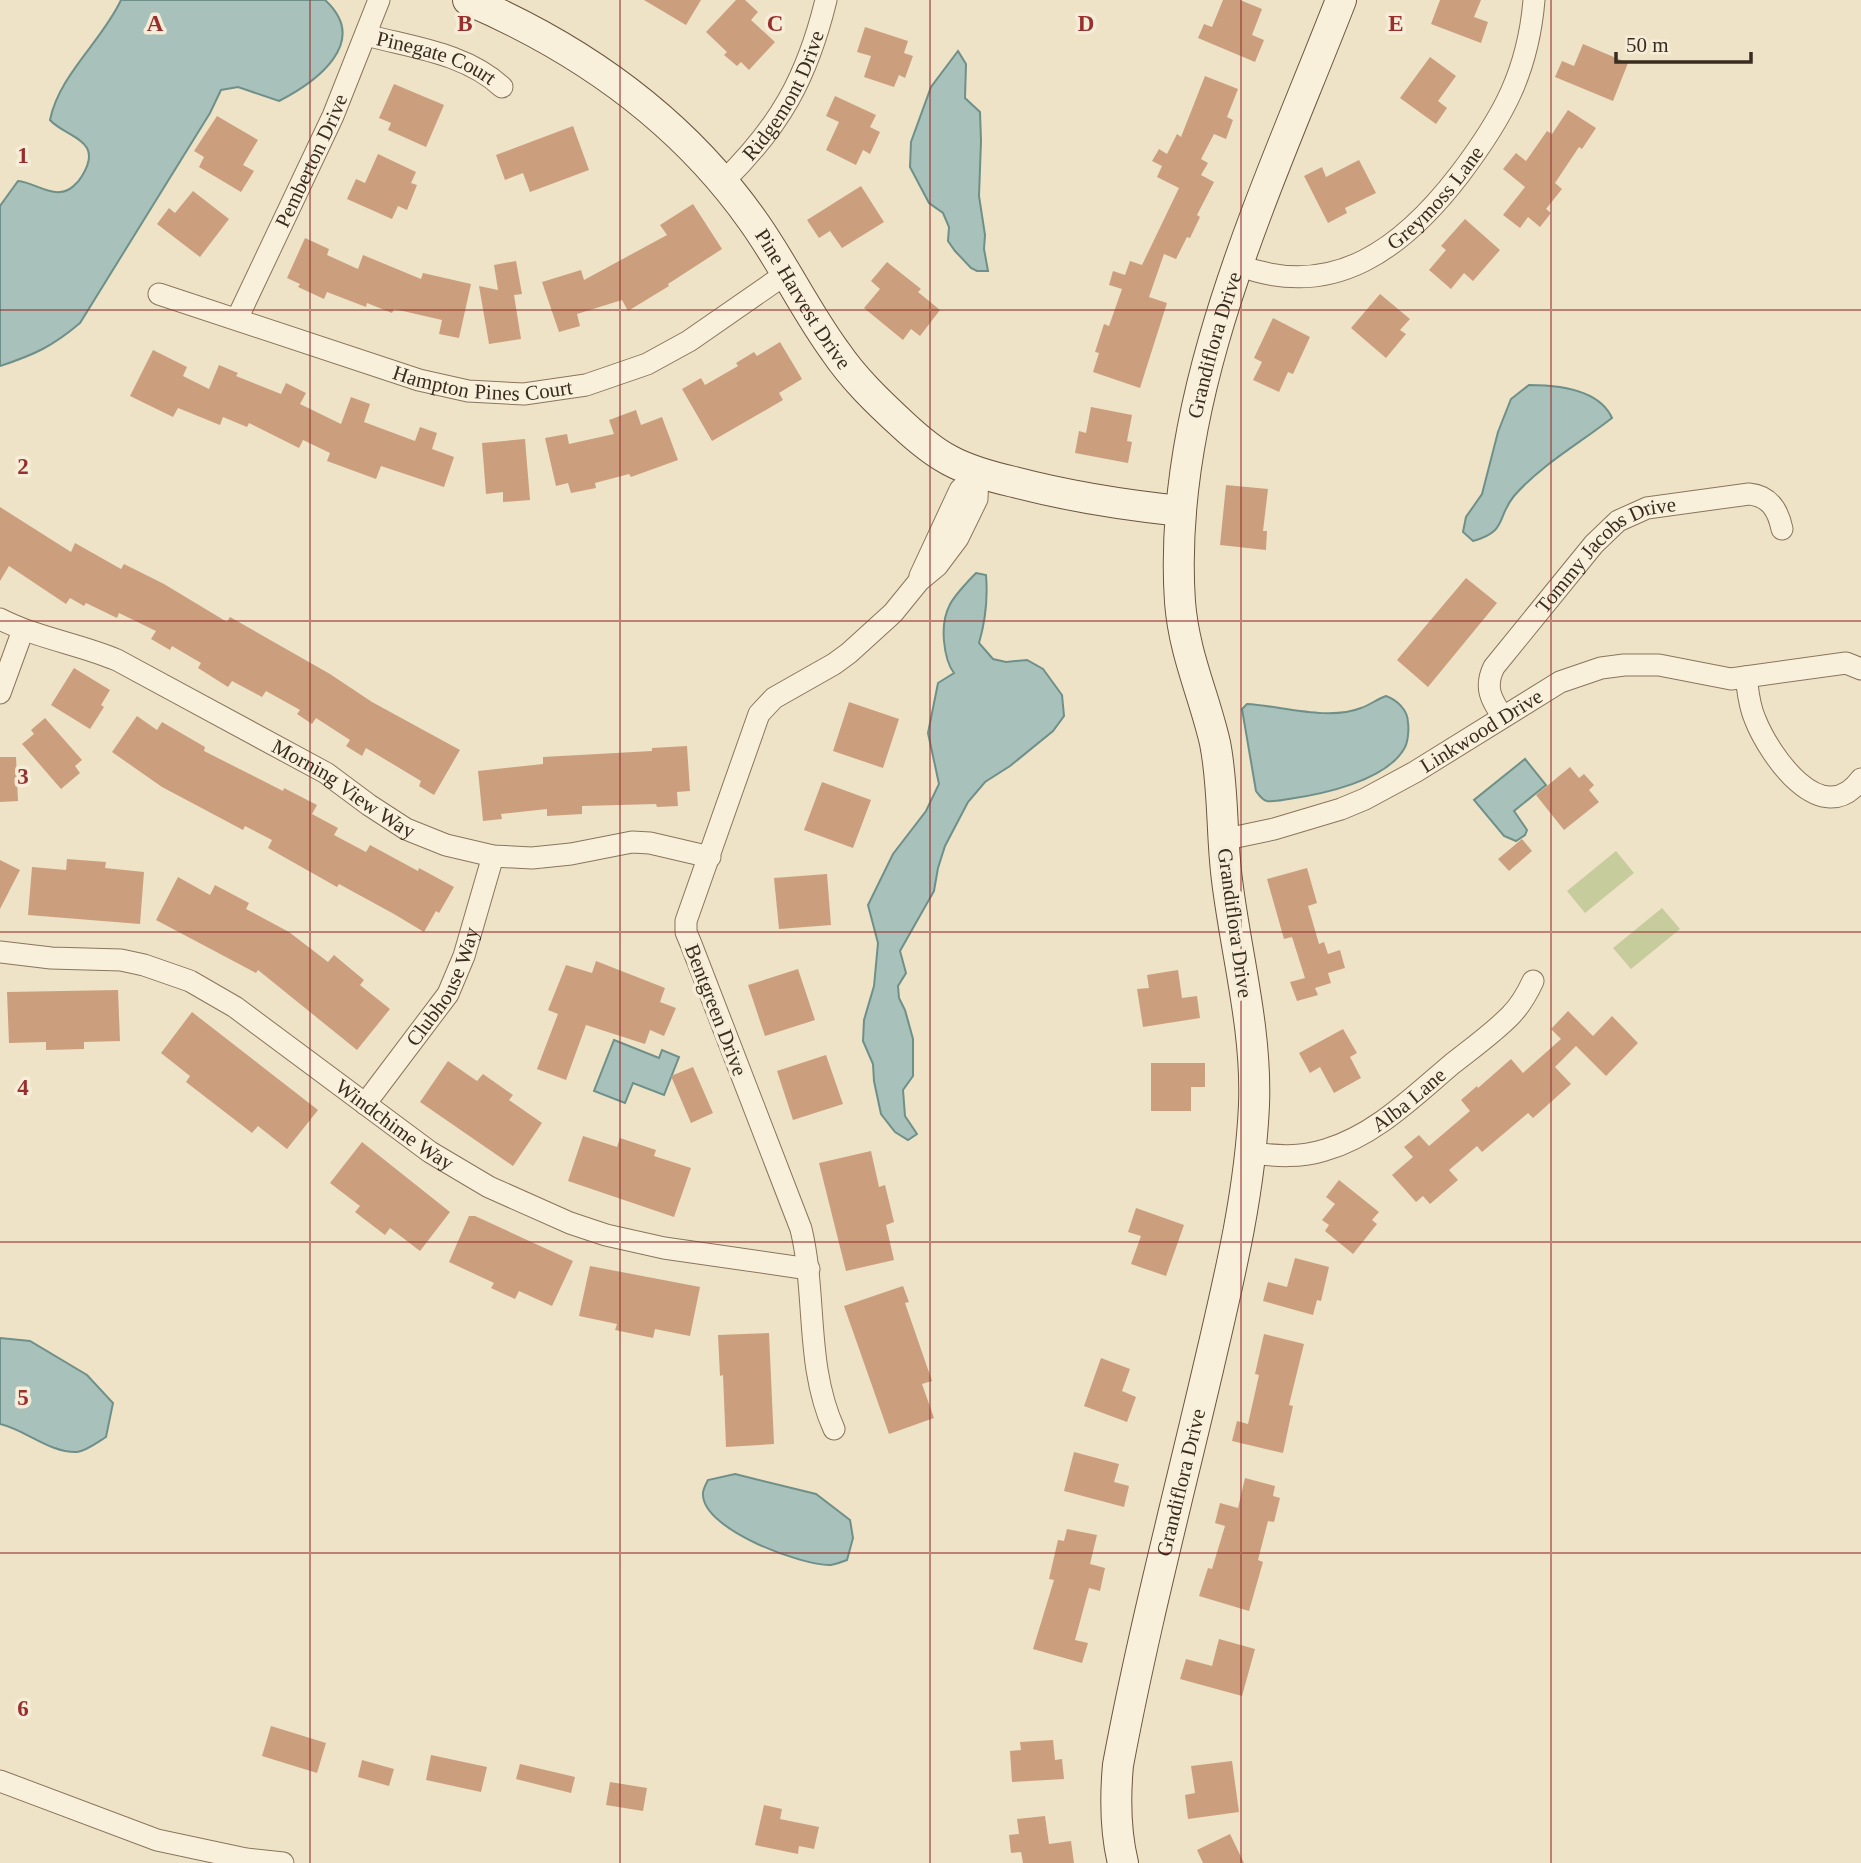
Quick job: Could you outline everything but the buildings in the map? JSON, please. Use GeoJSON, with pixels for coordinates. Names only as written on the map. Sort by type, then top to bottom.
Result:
{"type":"FeatureCollection","features":[{"type":"Feature","properties":{"kind":"street","name":"Pemberton Drive"},"geometry":{"type":"LineString","coordinates":[[237,319],[333,116],[379,0]]}},
{"type":"Feature","properties":{"kind":"street","name":"Pine Harvest Drive"},"geometry":{"type":"LineString","coordinates":[[468,0],[543,35],[611,78],[678,133],[723,181],[752,220],[829,343],[870,394],[939,454],[978,472],[1081,499],[1181,511]]}},
{"type":"Feature","properties":{"kind":"street","name":"Ridgemont Drive"},"geometry":{"type":"LineString","coordinates":[[723,181],[760,142],[793,93],[812,51],[826,0]]}},
{"type":"Feature","properties":{"kind":"street","name":"Grandiflora Drive"},"geometry":{"type":"LineString","coordinates":[[1123,1863],[1116,1819],[1118,1765],[1235,1255],[1251,1153],[1254,1097],[1251,1037],[1222,840],[1220,774],[1215,744],[1194,678],[1180,601],[1181,511],[1191,431],[1224,302],[1342,0]]}},
{"type":"Feature","properties":{"kind":"street","name":"Greymoss Lane"},"geometry":{"type":"LineString","coordinates":[[1238,265],[1260,273],[1314,275],[1344,269],[1398,242],[1421,221],[1472,157],[1508,102],[1529,44],[1534,0]]}},
{"type":"Feature","properties":{"kind":"street","name":"Pinegate Court"},"geometry":{"type":"LineString","coordinates":[[366,35],[462,60],[489,75],[502,87]]}},
{"type":"Feature","properties":{"kind":"street","name":"Hampton Pines Court"},"geometry":{"type":"LineString","coordinates":[[159,294],[443,387],[494,393],[546,393],[608,379],[654,361],[689,341],[787,274]]}},
{"type":"Feature","properties":{"kind":"street","name":"Bentgreen Drive"},"geometry":{"type":"LineString","coordinates":[[834,1429],[820,1394],[816,1371],[808,1269],[801,1228],[686,932],[688,912],[710,857],[754,725],[766,705],[834,664],[893,613],[919,582],[921,571],[960,490],[978,472]]}},
{"type":"Feature","properties":{"kind":"street","name":"Tommy Jacobs Drive"},"geometry":{"type":"LineString","coordinates":[[1503,717],[1490,699],[1488,688],[1494,667],[1594,544],[1618,521],[1647,508],[1749,494],[1760,495],[1770,502],[1777,510],[1782,530]]}},
{"type":"Feature","properties":{"kind":"street","name":"Morning View Way"},"geometry":{"type":"LineString","coordinates":[[0,620],[117,660],[326,773],[406,829],[446,845],[493,856],[553,857],[632,842],[650,843],[710,857]]}},
{"type":"Feature","properties":{"kind":"street"},"geometry":{"type":"LineString","coordinates":[[0,693],[23,630]]}},
{"type":"Feature","properties":{"kind":"street","name":"Linkwood Drive"},"geometry":{"type":"LineString","coordinates":[[1222,840],[1341,809],[1365,799],[1415,772],[1560,682],[1601,668],[1624,665],[1660,666],[1731,679],[1846,663],[1861,669]]}},
{"type":"Feature","properties":{"kind":"street"},"geometry":{"type":"LineString","coordinates":[[1746,677],[1753,716],[1761,733],[1793,777],[1806,789],[1830,798],[1843,795],[1861,779]]}},
{"type":"Feature","properties":{"kind":"street","name":"Clubhouse Way"},"geometry":{"type":"LineString","coordinates":[[365,1104],[448,994],[464,956],[493,856]]}},
{"type":"Feature","properties":{"kind":"street","name":"Windchime Way"},"geometry":{"type":"LineString","coordinates":[[0,952],[51,958],[121,960],[190,981],[235,1007],[402,1133],[463,1172],[516,1200],[570,1223],[654,1246],[808,1269]]}},
{"type":"Feature","properties":{"kind":"street","name":"Alba Lane"},"geometry":{"type":"LineString","coordinates":[[1251,1153],[1282,1157],[1305,1155],[1326,1150],[1361,1135],[1398,1110],[1509,1017],[1527,995],[1533,981]]}},
{"type":"Feature","properties":{"kind":"street"},"geometry":{"type":"LineString","coordinates":[[0,1781],[157,1840],[246,1861],[283,1863]]}},
{"type":"Feature","properties":{"kind":"green space"},"geometry":{"type":"Polygon","coordinates":[[[1616,851],[1634,873],[1585,913],[1567,891],[1616,851]]]}},
{"type":"Feature","properties":{"kind":"green space"},"geometry":{"type":"Polygon","coordinates":[[[1662,908],[1680,929],[1631,969],[1613,948],[1662,908]]]}},
{"type":"Feature","properties":{"kind":"water"},"geometry":{"type":"Polygon","coordinates":[[[121,0],[325,0],[338,16],[342,31],[340,45],[322,72],[279,101],[238,87],[221,90],[210,113],[80,323],[43,349],[0,366],[0,206],[18,181],[60,192],[73,187],[82,176],[88,164],[89,154],[86,147],[50,120],[62,88],[121,0]]]}},
{"type":"Feature","properties":{"kind":"water"},"geometry":{"type":"Polygon","coordinates":[[[958,51],[966,64],[965,98],[980,112],[979,196],[988,271],[971,268],[955,251],[948,241],[949,227],[943,213],[929,203],[910,167],[911,142],[931,87],[958,51]]]}},
{"type":"Feature","properties":{"kind":"water"},"geometry":{"type":"Polygon","coordinates":[[[1529,385],[1564,388],[1587,395],[1606,408],[1612,418],[1536,474],[1514,496],[1497,528],[1473,541],[1463,532],[1466,517],[1482,494],[1498,432],[1511,399],[1529,385]]]}},
{"type":"Feature","properties":{"kind":"water"},"geometry":{"type":"Polygon","coordinates":[[[976,573],[986,575],[987,584],[986,609],[979,643],[993,659],[1006,662],[1027,660],[1043,669],[1062,695],[1064,716],[1053,731],[1010,766],[985,782],[968,802],[945,846],[934,891],[900,951],[906,973],[898,986],[899,998],[913,1039],[913,1076],[903,1090],[905,1116],[917,1134],[908,1140],[895,1132],[881,1114],[873,1064],[863,1041],[864,1020],[874,986],[878,943],[868,905],[893,854],[926,811],[939,784],[928,733],[938,683],[954,673],[945,649],[945,620],[955,596],[976,573]]]}},
{"type":"Feature","properties":{"kind":"water"},"geometry":{"type":"Polygon","coordinates":[[[1386,696],[1401,706],[1406,714],[1408,733],[1404,749],[1383,770],[1352,784],[1303,797],[1275,801],[1259,796],[1242,709],[1247,704],[1334,713],[1361,708],[1386,696]]]}},
{"type":"Feature","properties":{"kind":"water"},"geometry":{"type":"Polygon","coordinates":[[[1525,759],[1546,785],[1514,811],[1527,830],[1525,835],[1516,841],[1504,836],[1474,800],[1525,759]]]}},
{"type":"Feature","properties":{"kind":"water"},"geometry":{"type":"Polygon","coordinates":[[[614,1040],[659,1058],[662,1050],[679,1057],[664,1095],[633,1083],[625,1103],[594,1091],[614,1040]]]}},
{"type":"Feature","properties":{"kind":"water"},"geometry":{"type":"Polygon","coordinates":[[[0,1338],[30,1341],[87,1375],[113,1403],[106,1437],[84,1450],[67,1451],[0,1424],[0,1338]]]}},
{"type":"Feature","properties":{"kind":"water"},"geometry":{"type":"Polygon","coordinates":[[[735,1474],[816,1494],[850,1520],[853,1538],[847,1560],[831,1565],[817,1564],[778,1553],[756,1544],[719,1521],[708,1508],[704,1490],[708,1480],[735,1474]]]}}]}
